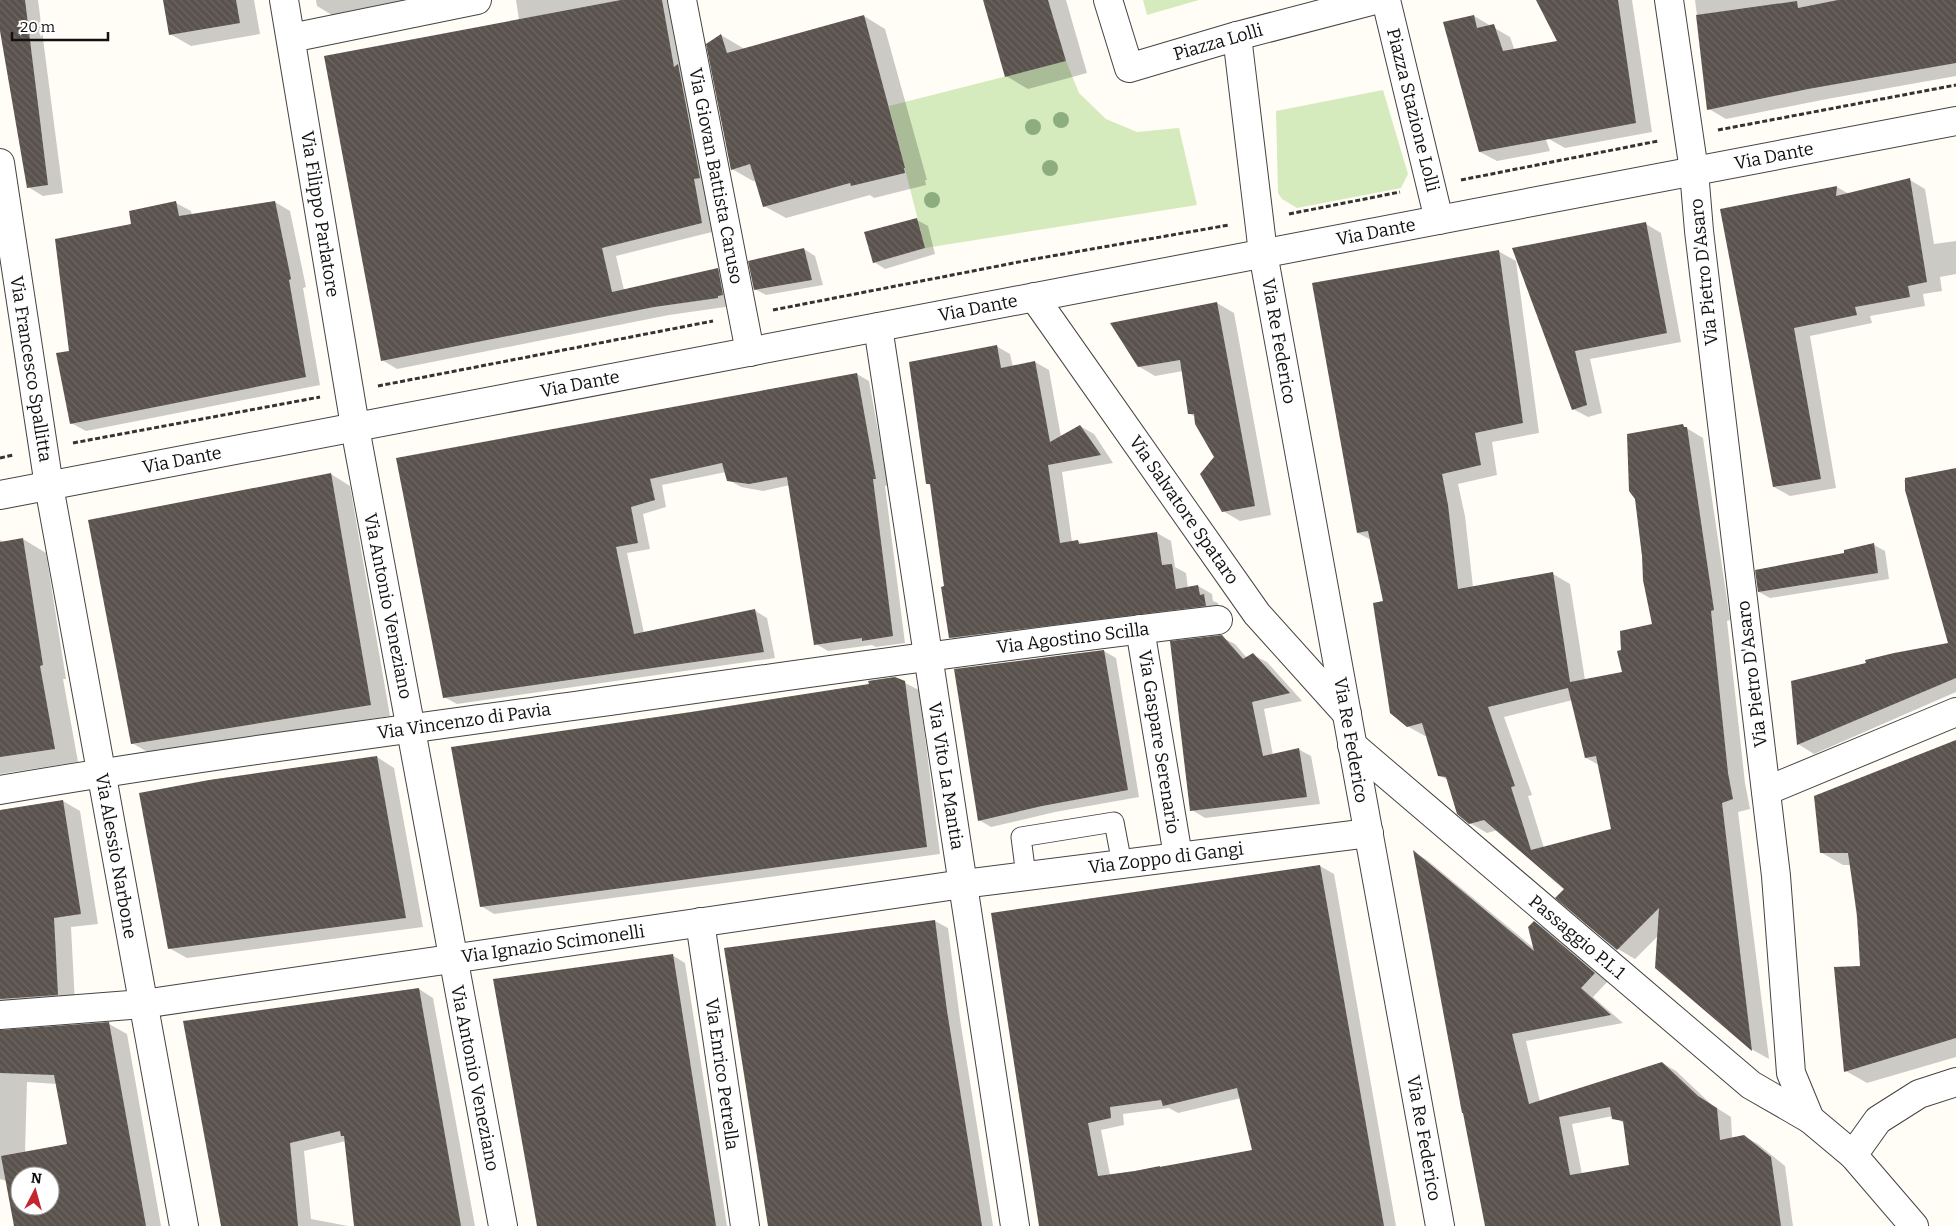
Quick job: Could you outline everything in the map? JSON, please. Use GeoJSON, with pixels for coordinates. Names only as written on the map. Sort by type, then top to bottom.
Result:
{"type":"FeatureCollection","features":[{"type":"Feature","properties":{"kind":"street","name":"Via Filippo Parlatore"},"geometry":{"type":"LineString","coordinates":[[284,0],[355,428]]}},
{"type":"Feature","properties":{"kind":"street"},"geometry":{"type":"LineString","coordinates":[[291,38],[477,0]]}},
{"type":"Feature","properties":{"kind":"street","name":"Via Giovan Battista Caruso"},"geometry":{"type":"LineString","coordinates":[[682,0],[750,352]]}},
{"type":"Feature","properties":{"kind":"street","name":"Piazza Lolli"},"geometry":{"type":"LineString","coordinates":[[1108,0],[1129,68],[1237,36],[1375,0]]}},
{"type":"Feature","properties":{"kind":"street","name":"Piazza Stazione Lolli"},"geometry":{"type":"LineString","coordinates":[[1386,0],[1439,220]]}},
{"type":"Feature","properties":{"kind":"street","name":"Via Pietro D'Asaro"},"geometry":{"type":"LineString","coordinates":[[1669,0],[1694,171],[1701,251],[1776,876],[1791,1073],[1810,1119],[1853,1156],[1914,1226]]}},
{"type":"Feature","properties":{"kind":"street","name":"Via Re Federico"},"geometry":{"type":"LineString","coordinates":[[1237,36],[1263,254],[1440,1226]]}},
{"type":"Feature","properties":{"kind":"street","name":"Via Dante"},"geometry":{"type":"LineString","coordinates":[[0,495],[1956,121]]}},
{"type":"Feature","properties":{"kind":"street","name":"Via Francesco Spallitta"},"geometry":{"type":"LineString","coordinates":[[0,163],[49,486]]}},
{"type":"Feature","properties":{"kind":"street","name":"Via Salvatore Spataro"},"geometry":{"type":"LineString","coordinates":[[1034,297],[1257,614],[1346,714]]}},
{"type":"Feature","properties":{"kind":"street","name":"Via Vito La Mantia"},"geometry":{"type":"LineString","coordinates":[[878,327],[1015,1226]]}},
{"type":"Feature","properties":{"kind":"street","name":"Via Antonio Veneziano"},"geometry":{"type":"LineString","coordinates":[[355,428],[503,1226]]}},
{"type":"Feature","properties":{"kind":"street","name":"Via Alessio Narbone"},"geometry":{"type":"LineString","coordinates":[[49,486],[184,1226]]}},
{"type":"Feature","properties":{"kind":"street","name":"Via Agostino Scilla"},"geometry":{"type":"LineString","coordinates":[[928,656],[1218,620]]}},
{"type":"Feature","properties":{"kind":"street","name":"Via Gaspare Serenario"},"geometry":{"type":"LineString","coordinates":[[1140,629],[1178,856]]}},
{"type":"Feature","properties":{"kind":"street","name":"Via Vincenzo di Pavia"},"geometry":{"type":"LineString","coordinates":[[0,790],[100,773],[410,728],[928,656]]}},
{"type":"Feature","properties":{"kind":"street"},"geometry":{"type":"LineString","coordinates":[[1766,791],[1956,712]]}},
{"type":"Feature","properties":{"kind":"street","name":"Passaggio P.L.1"},"geometry":{"type":"LineString","coordinates":[[1352,745],[1751,1085],[1810,1119]]}},
{"type":"Feature","properties":{"kind":"street","name":"Via Zoppo di Gangi"},"geometry":{"type":"LineString","coordinates":[[963,884],[1368,833]]}},
{"type":"Feature","properties":{"kind":"street","name":"Via Ignazio Scimonelli"},"geometry":{"type":"LineString","coordinates":[[0,1015],[143,1004],[963,884]]}},
{"type":"Feature","properties":{"kind":"street","name":"Via Enrico Petrella"},"geometry":{"type":"LineString","coordinates":[[700,922],[745,1226]]}},
{"type":"Feature","properties":{"kind":"street"},"geometry":{"type":"LineString","coordinates":[[1853,1156],[1878,1120],[1919,1094],[1956,1082]]}},
{"type":"Feature","properties":{"kind":"lane"},"geometry":{"type":"LineString","coordinates":[[1026,876],[1021,837],[1114,822],[1122,864]]}},
{"type":"Feature","properties":{"kind":"path"},"geometry":{"type":"LineString","coordinates":[[0,458],[1029,260],[1259,220],[1956,85]]}},
{"type":"Feature","properties":{"kind":"green space"},"geometry":{"type":"Polygon","coordinates":[[[1143,0],[1199,0],[1147,15],[1143,0]]]}},
{"type":"Feature","properties":{"kind":"green space"},"geometry":{"type":"Polygon","coordinates":[[[1066,61],[1079,93],[1106,119],[1137,132],[1179,128],[1197,205],[925,248],[889,106],[1066,61]]]}},
{"type":"Feature","properties":{"kind":"green space"},"geometry":{"type":"Polygon","coordinates":[[[1383,90],[1408,174],[1401,188],[1297,208],[1282,199],[1278,193],[1276,111],[1383,90]]]}},
{"type":"Feature","properties":{"kind":"building"},"geometry":{"type":"Polygon","coordinates":[[[0,0],[25,0],[48,185],[27,188],[0,31],[0,0]]]}},
{"type":"Feature","properties":{"kind":"building"},"geometry":{"type":"Polygon","coordinates":[[[163,0],[236,0],[240,23],[169,35],[163,0]]]}},
{"type":"Feature","properties":{"kind":"building"},"geometry":{"type":"Polygon","coordinates":[[[621,0],[662,0],[674,67],[678,64],[700,178],[694,179],[702,223],[602,248],[612,292],[718,268],[723,295],[718,296],[718,298],[654,307],[381,361],[324,56],[621,0]]]}},
{"type":"Feature","properties":{"kind":"building"},"geometry":{"type":"Polygon","coordinates":[[[983,0],[1048,0],[1066,61],[1005,77],[983,0]]]}},
{"type":"Feature","properties":{"kind":"building"},"geometry":{"type":"Polygon","coordinates":[[[1536,0],[1618,0],[1636,123],[1479,152],[1443,22],[1474,15],[1477,28],[1494,24],[1503,51],[1557,41],[1536,0]]]}},
{"type":"Feature","properties":{"kind":"building"},"geometry":{"type":"Polygon","coordinates":[[[1838,0],[1956,0],[1956,63],[1808,89],[1707,110],[1696,15],[1797,1],[1798,8],[1838,0]]]}},
{"type":"Feature","properties":{"kind":"building"},"geometry":{"type":"Polygon","coordinates":[[[864,15],[905,173],[851,186],[850,183],[763,207],[750,164],[731,170],[706,44],[721,34],[727,53],[864,15]]]}},
{"type":"Feature","properties":{"kind":"building"},"geometry":{"type":"Polygon","coordinates":[[[1910,178],[1927,282],[1908,286],[1910,297],[1855,307],[1857,315],[1794,328],[1821,479],[1773,487],[1720,209],[1837,186],[1836,196],[1910,178]]]}},
{"type":"Feature","properties":{"kind":"building"},"geometry":{"type":"Polygon","coordinates":[[[176,201],[179,216],[275,201],[291,279],[289,280],[306,377],[70,424],[56,353],[69,351],[55,239],[131,224],[129,211],[176,201]]]}},
{"type":"Feature","properties":{"kind":"building"},"geometry":{"type":"Polygon","coordinates":[[[917,218],[925,248],[873,263],[864,232],[917,218]]]}},
{"type":"Feature","properties":{"kind":"building"},"geometry":{"type":"Polygon","coordinates":[[[1646,222],[1667,333],[1575,351],[1587,405],[1572,410],[1512,248],[1646,222]]]}},
{"type":"Feature","properties":{"kind":"building"},"geometry":{"type":"Polygon","coordinates":[[[804,248],[812,280],[754,290],[748,261],[804,248]]]}},
{"type":"Feature","properties":{"kind":"building"},"geometry":{"type":"Polygon","coordinates":[[[1499,250],[1523,423],[1475,433],[1481,465],[1442,474],[1448,505],[1458,589],[1553,572],[1570,682],[1622,672],[1617,651],[1621,650],[1620,631],[1652,624],[1643,580],[1635,499],[1629,491],[1627,434],[1683,424],[1684,427],[1687,427],[1714,610],[1711,611],[1728,773],[1733,799],[1722,803],[1752,1051],[1655,968],[1659,908],[1617,950],[1555,898],[1564,889],[1484,820],[1469,824],[1457,814],[1446,777],[1438,776],[1422,723],[1407,727],[1390,713],[1373,603],[1383,601],[1368,531],[1357,533],[1312,283],[1499,250]],[[1568,688],[1488,707],[1515,786],[1511,787],[1531,850],[1611,829],[1596,756],[1585,758],[1568,688]]]}},
{"type":"Feature","properties":{"kind":"building"},"geometry":{"type":"Polygon","coordinates":[[[1217,302],[1255,506],[1222,512],[1200,474],[1214,457],[1195,424],[1194,414],[1188,414],[1180,360],[1138,367],[1110,323],[1217,302]]]}},
{"type":"Feature","properties":{"kind":"building"},"geometry":{"type":"Polygon","coordinates":[[[997,345],[1001,368],[1035,361],[1050,442],[1080,425],[1101,455],[1048,465],[1060,543],[1078,540],[1079,544],[1157,532],[1162,565],[1172,564],[1176,590],[1198,585],[1200,595],[1204,594],[1206,606],[949,638],[941,587],[944,586],[930,484],[926,484],[909,362],[997,345]]]}},
{"type":"Feature","properties":{"kind":"building"},"geometry":{"type":"Polygon","coordinates":[[[857,373],[876,479],[873,479],[893,636],[862,641],[862,638],[814,645],[787,477],[749,484],[727,481],[722,463],[650,479],[655,500],[631,507],[638,543],[616,547],[634,634],[755,609],[764,652],[443,698],[396,458],[857,373]]]}},
{"type":"Feature","properties":{"kind":"building"},"geometry":{"type":"Polygon","coordinates":[[[1956,468],[1956,678],[1797,745],[1791,681],[1866,663],[1865,660],[1948,643],[1905,490],[1905,478],[1956,468]]]}},
{"type":"Feature","properties":{"kind":"building"},"geometry":{"type":"Polygon","coordinates":[[[331,473],[371,705],[131,744],[88,520],[331,473]]]}},
{"type":"Feature","properties":{"kind":"building"},"geometry":{"type":"Polygon","coordinates":[[[23,538],[43,665],[40,666],[55,749],[0,757],[0,542],[23,538]]]}},
{"type":"Feature","properties":{"kind":"building"},"geometry":{"type":"Polygon","coordinates":[[[1874,543],[1878,573],[1758,592],[1755,570],[1844,553],[1844,550],[1874,543]]]}},
{"type":"Feature","properties":{"kind":"building"},"geometry":{"type":"Polygon","coordinates":[[[1222,635],[1243,659],[1253,653],[1290,693],[1252,702],[1263,756],[1299,748],[1307,797],[1190,811],[1170,641],[1222,635]]]}},
{"type":"Feature","properties":{"kind":"building"},"geometry":{"type":"Polygon","coordinates":[[[1104,650],[1128,790],[1042,806],[978,821],[954,669],[1104,650]]]}},
{"type":"Feature","properties":{"kind":"building"},"geometry":{"type":"Polygon","coordinates":[[[895,677],[905,681],[927,847],[480,907],[451,747],[869,684],[868,681],[895,677]]]}},
{"type":"Feature","properties":{"kind":"building"},"geometry":{"type":"Polygon","coordinates":[[[1956,740],[1956,1038],[1844,1072],[1834,967],[1860,966],[1857,915],[1848,853],[1820,853],[1814,796],[1956,740]]]}},
{"type":"Feature","properties":{"kind":"building"},"geometry":{"type":"Polygon","coordinates":[[[377,756],[406,918],[168,949],[139,793],[209,780],[377,756]]]}},
{"type":"Feature","properties":{"kind":"building"},"geometry":{"type":"Polygon","coordinates":[[[63,800],[81,914],[54,918],[58,995],[0,999],[0,810],[63,800]]]}},
{"type":"Feature","properties":{"kind":"building"},"geometry":{"type":"Polygon","coordinates":[[[1413,850],[1534,951],[1528,927],[1534,921],[1595,973],[1581,988],[1611,1015],[1512,1034],[1529,1104],[1662,1062],[1698,1096],[1717,1108],[1720,1140],[1744,1135],[1771,1157],[1781,1226],[1485,1226],[1413,850]],[[1610,1107],[1559,1117],[1570,1175],[1629,1165],[1623,1121],[1612,1119],[1610,1107]]]}},
{"type":"Feature","properties":{"kind":"building"},"geometry":{"type":"Polygon","coordinates":[[[1320,865],[1384,1226],[1039,1226],[991,913],[1320,865]],[[1237,1088],[1163,1106],[1161,1100],[1110,1107],[1111,1118],[1088,1123],[1098,1176],[1252,1150],[1237,1088]]]}},
{"type":"Feature","properties":{"kind":"building"},"geometry":{"type":"Polygon","coordinates":[[[935,920],[947,1011],[982,1226],[768,1226],[724,948],[935,920]]]}},
{"type":"Feature","properties":{"kind":"building"},"geometry":{"type":"Polygon","coordinates":[[[673,954],[716,1226],[537,1226],[493,979],[673,954]]]}},
{"type":"Feature","properties":{"kind":"building"},"geometry":{"type":"Polygon","coordinates":[[[419,988],[461,1226],[354,1226],[344,1136],[341,1136],[340,1131],[290,1143],[298,1226],[221,1226],[183,1021],[419,988]]]}},
{"type":"Feature","properties":{"kind":"building"},"geometry":{"type":"Polygon","coordinates":[[[109,1022],[146,1226],[14,1226],[12,1216],[60,1216],[60,1166],[10,1166],[10,1204],[1,1156],[67,1144],[54,1075],[0,1073],[0,1030],[109,1022]]]}}]}
